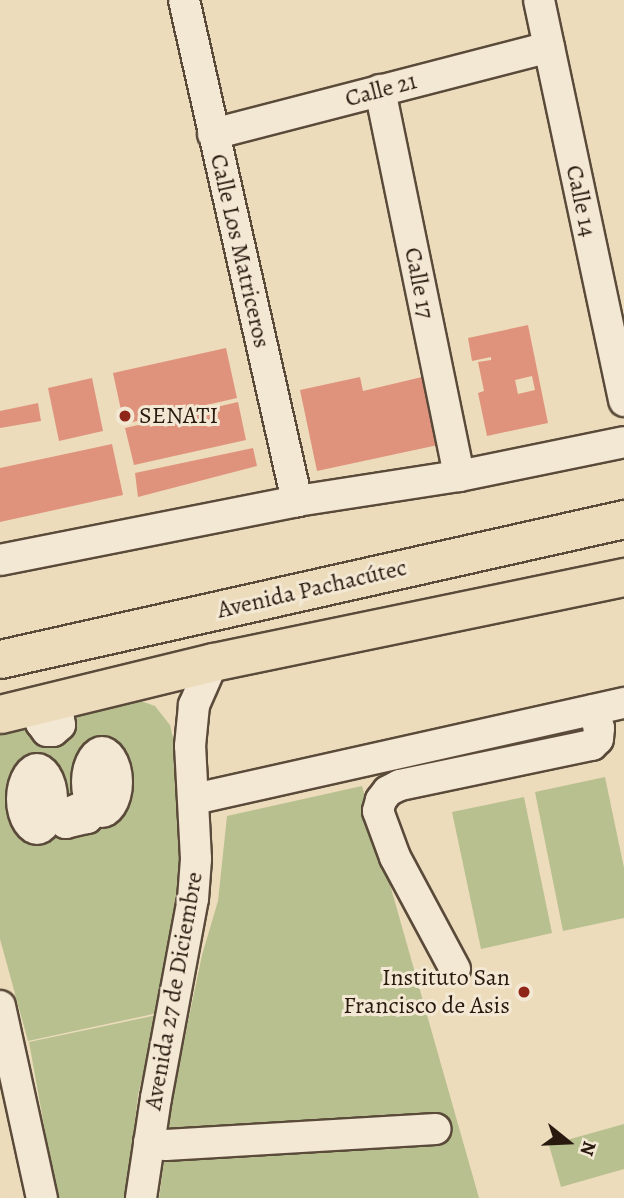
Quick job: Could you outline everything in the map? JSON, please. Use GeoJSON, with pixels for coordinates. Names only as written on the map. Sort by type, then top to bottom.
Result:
{"type":"FeatureCollection","features":[{"type":"Feature","properties":{"kind":"main road","name":"Avenida Pachacútec"},"geometry":{"type":"LineString","coordinates":[[0,659],[621,521]]}},
{"type":"Feature","properties":{"kind":"main road","name":"Avenida Pachacútec"},"geometry":{"type":"LineString","coordinates":[[0,715],[213,662],[624,576]]}},
{"type":"Feature","properties":{"kind":"street","name":"Calle Los Matriceros"},"geometry":{"type":"LineString","coordinates":[[184,0],[297,501]]}},
{"type":"Feature","properties":{"kind":"street","name":"Calle 14"},"geometry":{"type":"LineString","coordinates":[[539,0],[624,401]]}},
{"type":"Feature","properties":{"kind":"street","name":"Calle 21"},"geometry":{"type":"LineString","coordinates":[[214,134],[549,47]]}},
{"type":"Feature","properties":{"kind":"street","name":"Calle 17"},"geometry":{"type":"LineString","coordinates":[[380,90],[459,476]]}},
{"type":"Feature","properties":{"kind":"street"},"geometry":{"type":"LineString","coordinates":[[0,561],[297,501],[459,476],[624,442]]}},
{"type":"Feature","properties":{"kind":"street","name":"Avenida 27 de Diciembre"},"geometry":{"type":"LineString","coordinates":[[141,1198],[193,899],[196,859],[190,746],[194,705],[213,662]]}},
{"type":"Feature","properties":{"kind":"street"},"geometry":{"type":"LineString","coordinates":[[194,799],[624,703]]}},
{"type":"Feature","properties":{"kind":"street"},"geometry":{"type":"LineString","coordinates":[[455,969],[395,857],[379,811],[381,800],[387,791],[400,785],[592,746],[598,739],[599,728],[593,710]]}},
{"type":"Feature","properties":{"kind":"street"},"geometry":{"type":"LineString","coordinates":[[0,1006],[42,1198]]}},
{"type":"Feature","properties":{"kind":"street"},"geometry":{"type":"LineString","coordinates":[[149,1142],[166,1145],[436,1129]]}},
{"type":"Feature","properties":{"kind":"green space"},"geometry":{"type":"Polygon","coordinates":[[[135,699],[155,706],[170,725],[188,803],[189,853],[158,1013],[28,1041],[0,939],[0,730],[135,699]]]}},
{"type":"Feature","properties":{"kind":"green space"},"geometry":{"type":"Polygon","coordinates":[[[605,777],[624,868],[624,918],[563,931],[535,792],[605,777]]]}},
{"type":"Feature","properties":{"kind":"green space"},"geometry":{"type":"Polygon","coordinates":[[[362,786],[479,1198],[159,1198],[173,1094],[202,955],[218,901],[227,816],[362,786]]]}},
{"type":"Feature","properties":{"kind":"green space"},"geometry":{"type":"Polygon","coordinates":[[[524,797],[552,933],[481,949],[452,812],[524,797]]]}},
{"type":"Feature","properties":{"kind":"green space"},"geometry":{"type":"Polygon","coordinates":[[[157,1015],[138,1095],[126,1198],[57,1198],[29,1042],[157,1015]]]}},
{"type":"Feature","properties":{"kind":"green space"},"geometry":{"type":"Polygon","coordinates":[[[624,1124],[624,1169],[561,1187],[549,1145],[624,1124]]]}},
{"type":"Feature","properties":{"kind":"building"},"geometry":{"type":"Polygon","coordinates":[[[528,325],[548,423],[487,436],[478,393],[484,391],[478,362],[491,360],[491,357],[472,361],[468,338],[528,325]],[[532,376],[515,380],[518,394],[535,390],[532,376]]]}},
{"type":"Feature","properties":{"kind":"building"},"geometry":{"type":"Polygon","coordinates":[[[226,348],[237,398],[124,424],[113,373],[226,348]]]}},
{"type":"Feature","properties":{"kind":"building"},"geometry":{"type":"Polygon","coordinates":[[[360,377],[363,391],[422,377],[438,445],[317,471],[300,390],[360,377]]]}},
{"type":"Feature","properties":{"kind":"building"},"geometry":{"type":"Polygon","coordinates":[[[92,378],[103,431],[59,441],[48,388],[92,378]]]}},
{"type":"Feature","properties":{"kind":"building"},"geometry":{"type":"Polygon","coordinates":[[[238,402],[246,440],[134,465],[125,428],[238,402]]]}},
{"type":"Feature","properties":{"kind":"building"},"geometry":{"type":"Polygon","coordinates":[[[38,403],[41,421],[0,428],[0,411],[38,403]]]}},
{"type":"Feature","properties":{"kind":"building"},"geometry":{"type":"Polygon","coordinates":[[[112,444],[123,495],[0,522],[0,468],[112,444]]]}},
{"type":"Feature","properties":{"kind":"building"},"geometry":{"type":"Polygon","coordinates":[[[253,448],[257,466],[138,497],[135,473],[253,448]]]}},
{"type":"Feature","properties":{"kind":"place","name":"SENATI"},"geometry":{"type":"Point","coordinates":[125,416]}},
{"type":"Feature","properties":{"kind":"place","name":"Instituto San Francisco de Asis"},"geometry":{"type":"Point","coordinates":[524,992]}}]}
